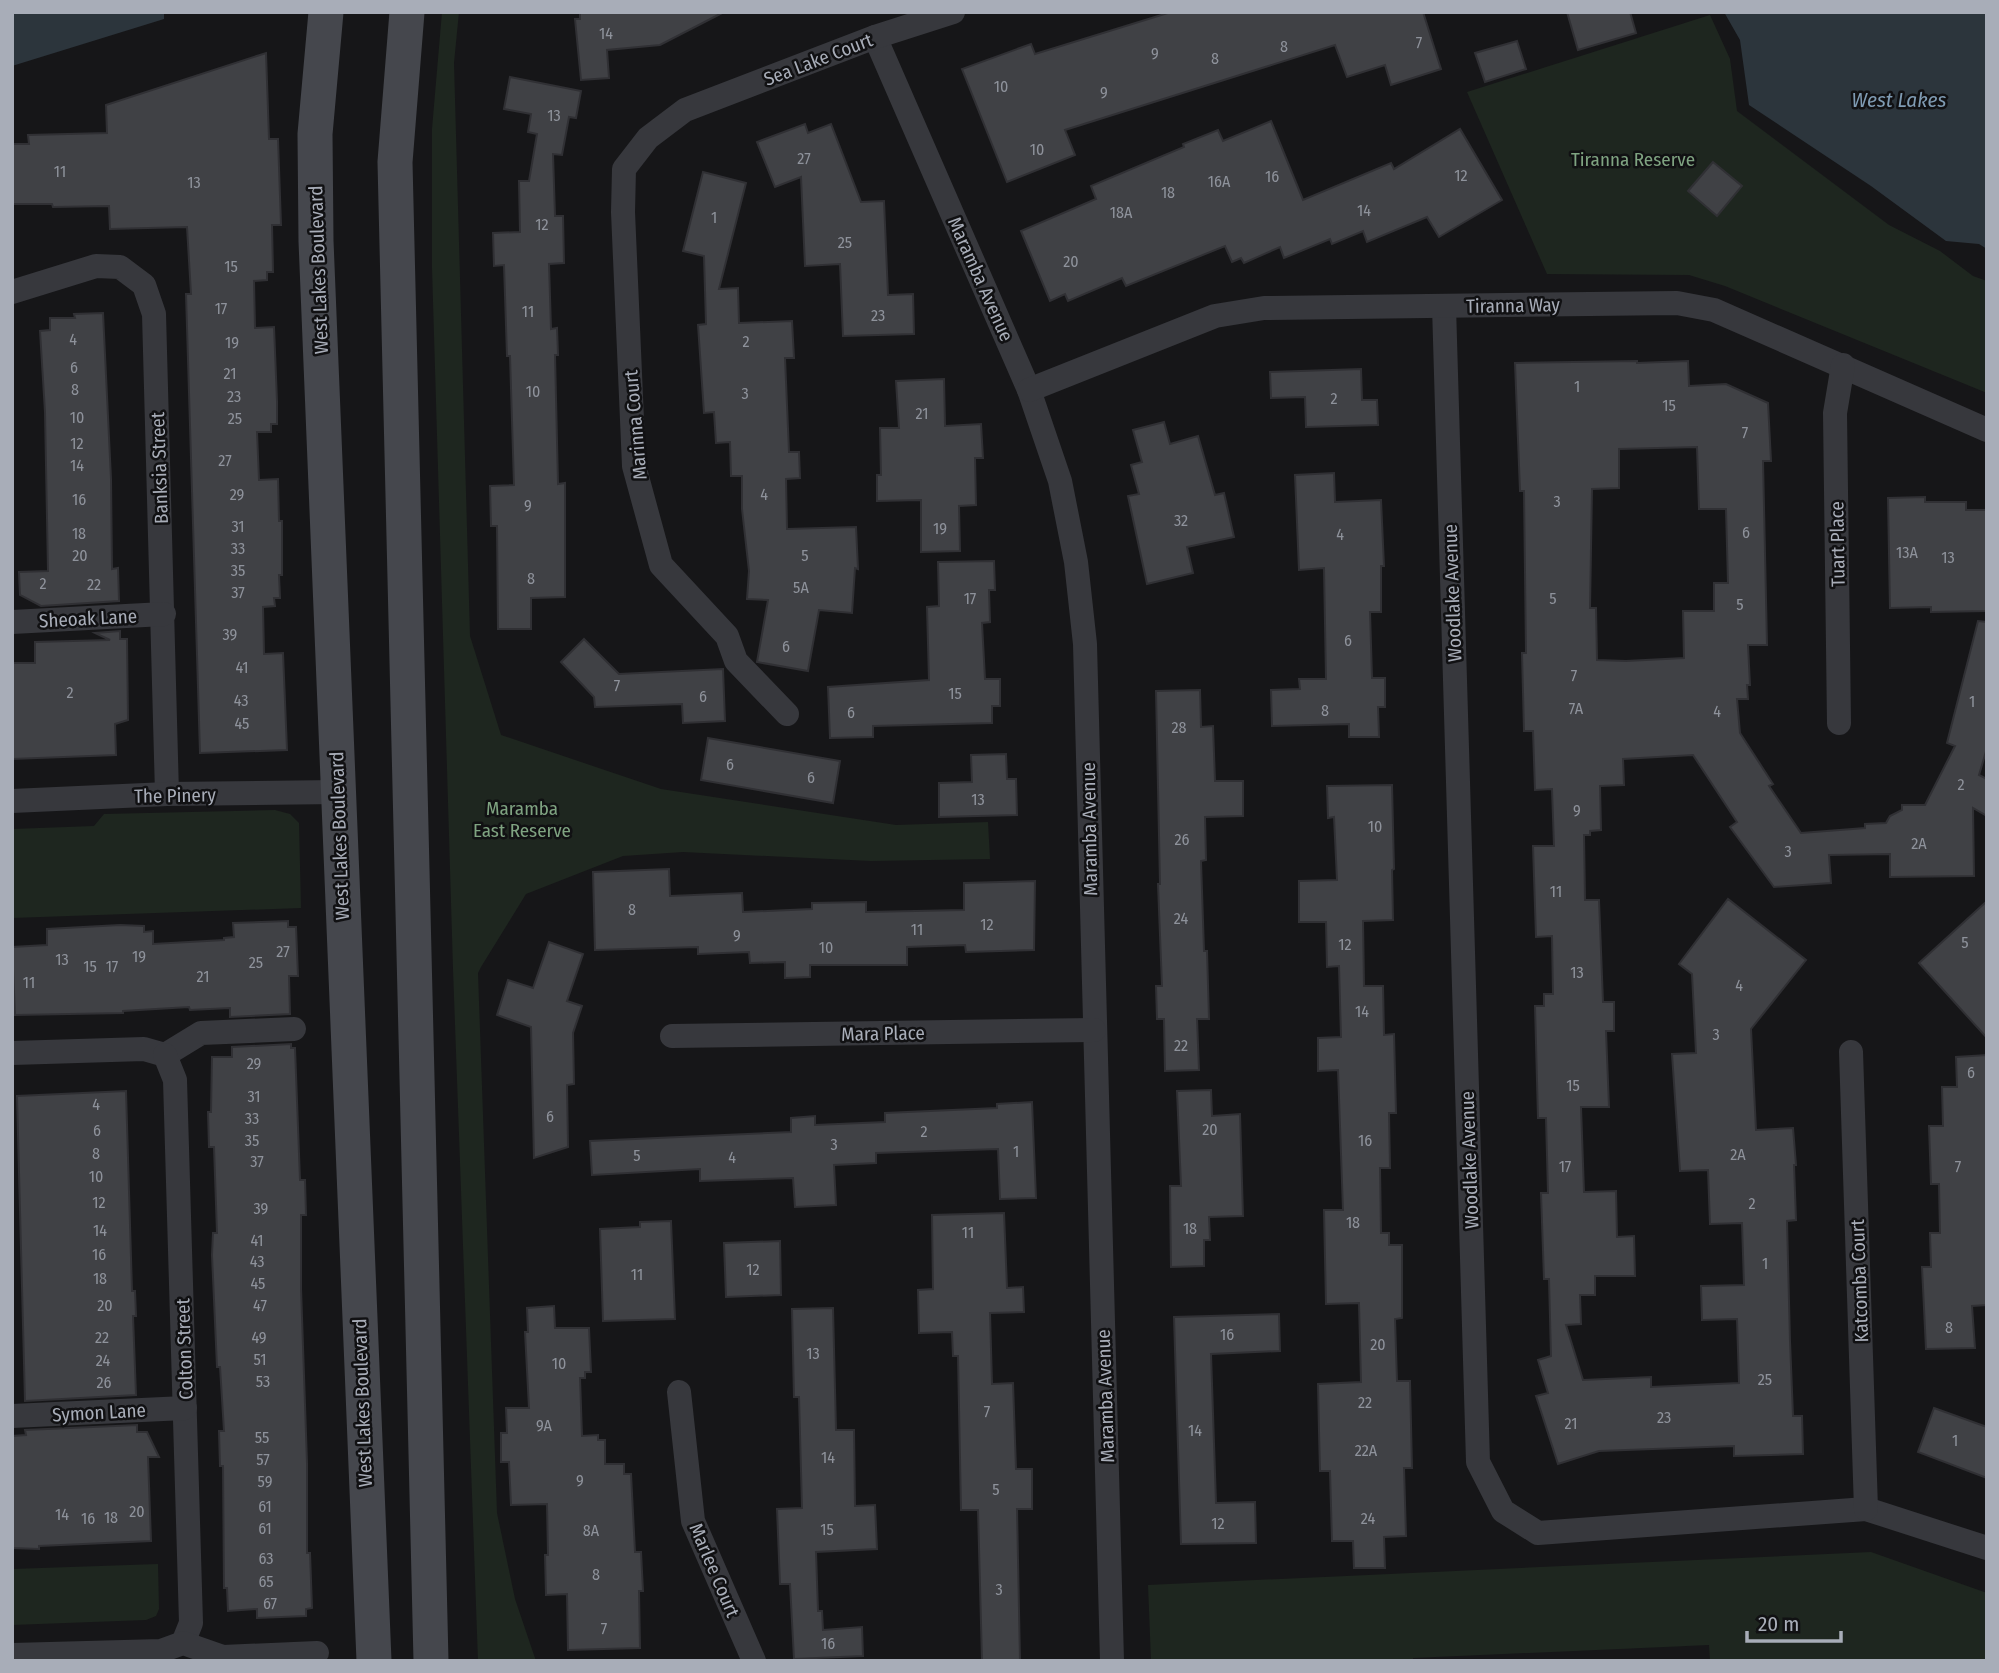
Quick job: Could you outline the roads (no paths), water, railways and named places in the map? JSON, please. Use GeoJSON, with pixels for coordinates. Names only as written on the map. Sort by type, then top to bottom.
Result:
{"type":"FeatureCollection","features":[{"type":"Feature","properties":{"kind":"main road","name":"West Lakes Boulevard"},"geometry":{"type":"LineString","coordinates":[[326,12],[314,134],[315,187],[374,1661]]}},
{"type":"Feature","properties":{"kind":"main road"},"geometry":{"type":"LineString","coordinates":[[407,12],[395,162],[431,1661]]}},
{"type":"Feature","properties":{"kind":"street","name":"Sea Lake Court"},"geometry":{"type":"LineString","coordinates":[[685,110],[875,37],[953,12]]}},
{"type":"Feature","properties":{"kind":"street","name":"Maramba Avenue"},"geometry":{"type":"LineString","coordinates":[[875,37],[1029,390],[1060,481],[1076,562],[1085,644],[1112,1661]]}},
{"type":"Feature","properties":{"kind":"street","name":"Marinna Court"},"geometry":{"type":"LineString","coordinates":[[685,110],[648,138],[624,169],[622,212],[634,467],[661,565],[727,636],[736,661],[788,714]]}},
{"type":"Feature","properties":{"kind":"street","name":"Banksia Street"},"geometry":{"type":"LineString","coordinates":[[12,292],[96,266],[120,267],[144,285],[154,314],[167,794]]}},
{"type":"Feature","properties":{"kind":"street","name":"Tiranna Way"},"geometry":{"type":"LineString","coordinates":[[1029,390],[1215,316],[1264,308],[1677,303],[1714,310],[1987,430]]}},
{"type":"Feature","properties":{"kind":"street","name":"Woodlake Avenue"},"geometry":{"type":"LineString","coordinates":[[1444,306],[1478,1462],[1503,1511],[1538,1533],[1866,1509],[1987,1548]]}},
{"type":"Feature","properties":{"kind":"street","name":"Tuart Place"},"geometry":{"type":"LineString","coordinates":[[1839,723],[1835,413],[1843,365]]}},
{"type":"Feature","properties":{"kind":"street","name":"Sheoak Lane"},"geometry":{"type":"LineString","coordinates":[[12,621],[163,614]]}},
{"type":"Feature","properties":{"kind":"street","name":"The Pinery"},"geometry":{"type":"LineString","coordinates":[[12,801],[167,794],[338,792]]}},
{"type":"Feature","properties":{"kind":"street"},"geometry":{"type":"LineString","coordinates":[[12,1053],[144,1049],[165,1055],[201,1032],[294,1029]]}},
{"type":"Feature","properties":{"kind":"street","name":"Mara Place"},"geometry":{"type":"LineString","coordinates":[[672,1036],[1094,1030]]}},
{"type":"Feature","properties":{"kind":"street","name":"Katcomba Court"},"geometry":{"type":"LineString","coordinates":[[1851,1052],[1866,1509]]}},
{"type":"Feature","properties":{"kind":"street","name":"Colton Street"},"geometry":{"type":"LineString","coordinates":[[165,1055],[176,1080],[191,1623],[183,1643]]}},
{"type":"Feature","properties":{"kind":"street","name":"Marlee Court"},"geometry":{"type":"LineString","coordinates":[[679,1392],[693,1521],[754,1661]]}},
{"type":"Feature","properties":{"kind":"street","name":"Symon Lane"},"geometry":{"type":"LineString","coordinates":[[12,1416],[185,1408]]}},
{"type":"Feature","properties":{"kind":"street"},"geometry":{"type":"LineString","coordinates":[[12,1655],[161,1651],[183,1643],[223,1657],[317,1653]]}},
{"type":"Feature","properties":{"kind":"water"},"geometry":{"type":"Polygon","coordinates":[[[12,12],[164,12],[164,19],[12,66],[12,12]]]}},
{"type":"Feature","properties":{"kind":"water","name":"West Lakes"},"geometry":{"type":"Polygon","coordinates":[[[1724,12],[1987,12],[1987,249],[1979,244],[1946,241],[1871,186],[1749,105],[1740,40],[1724,12]]]}},
{"type":"Feature","properties":{"kind":"park label","name":"Tiranna Reserve"},"geometry":{"type":"Point","coordinates":[1633,159]}},
{"type":"Feature","properties":{"kind":"park label","name":"Maramba East Reserve"},"geometry":{"type":"Point","coordinates":[522,819]}}]}
